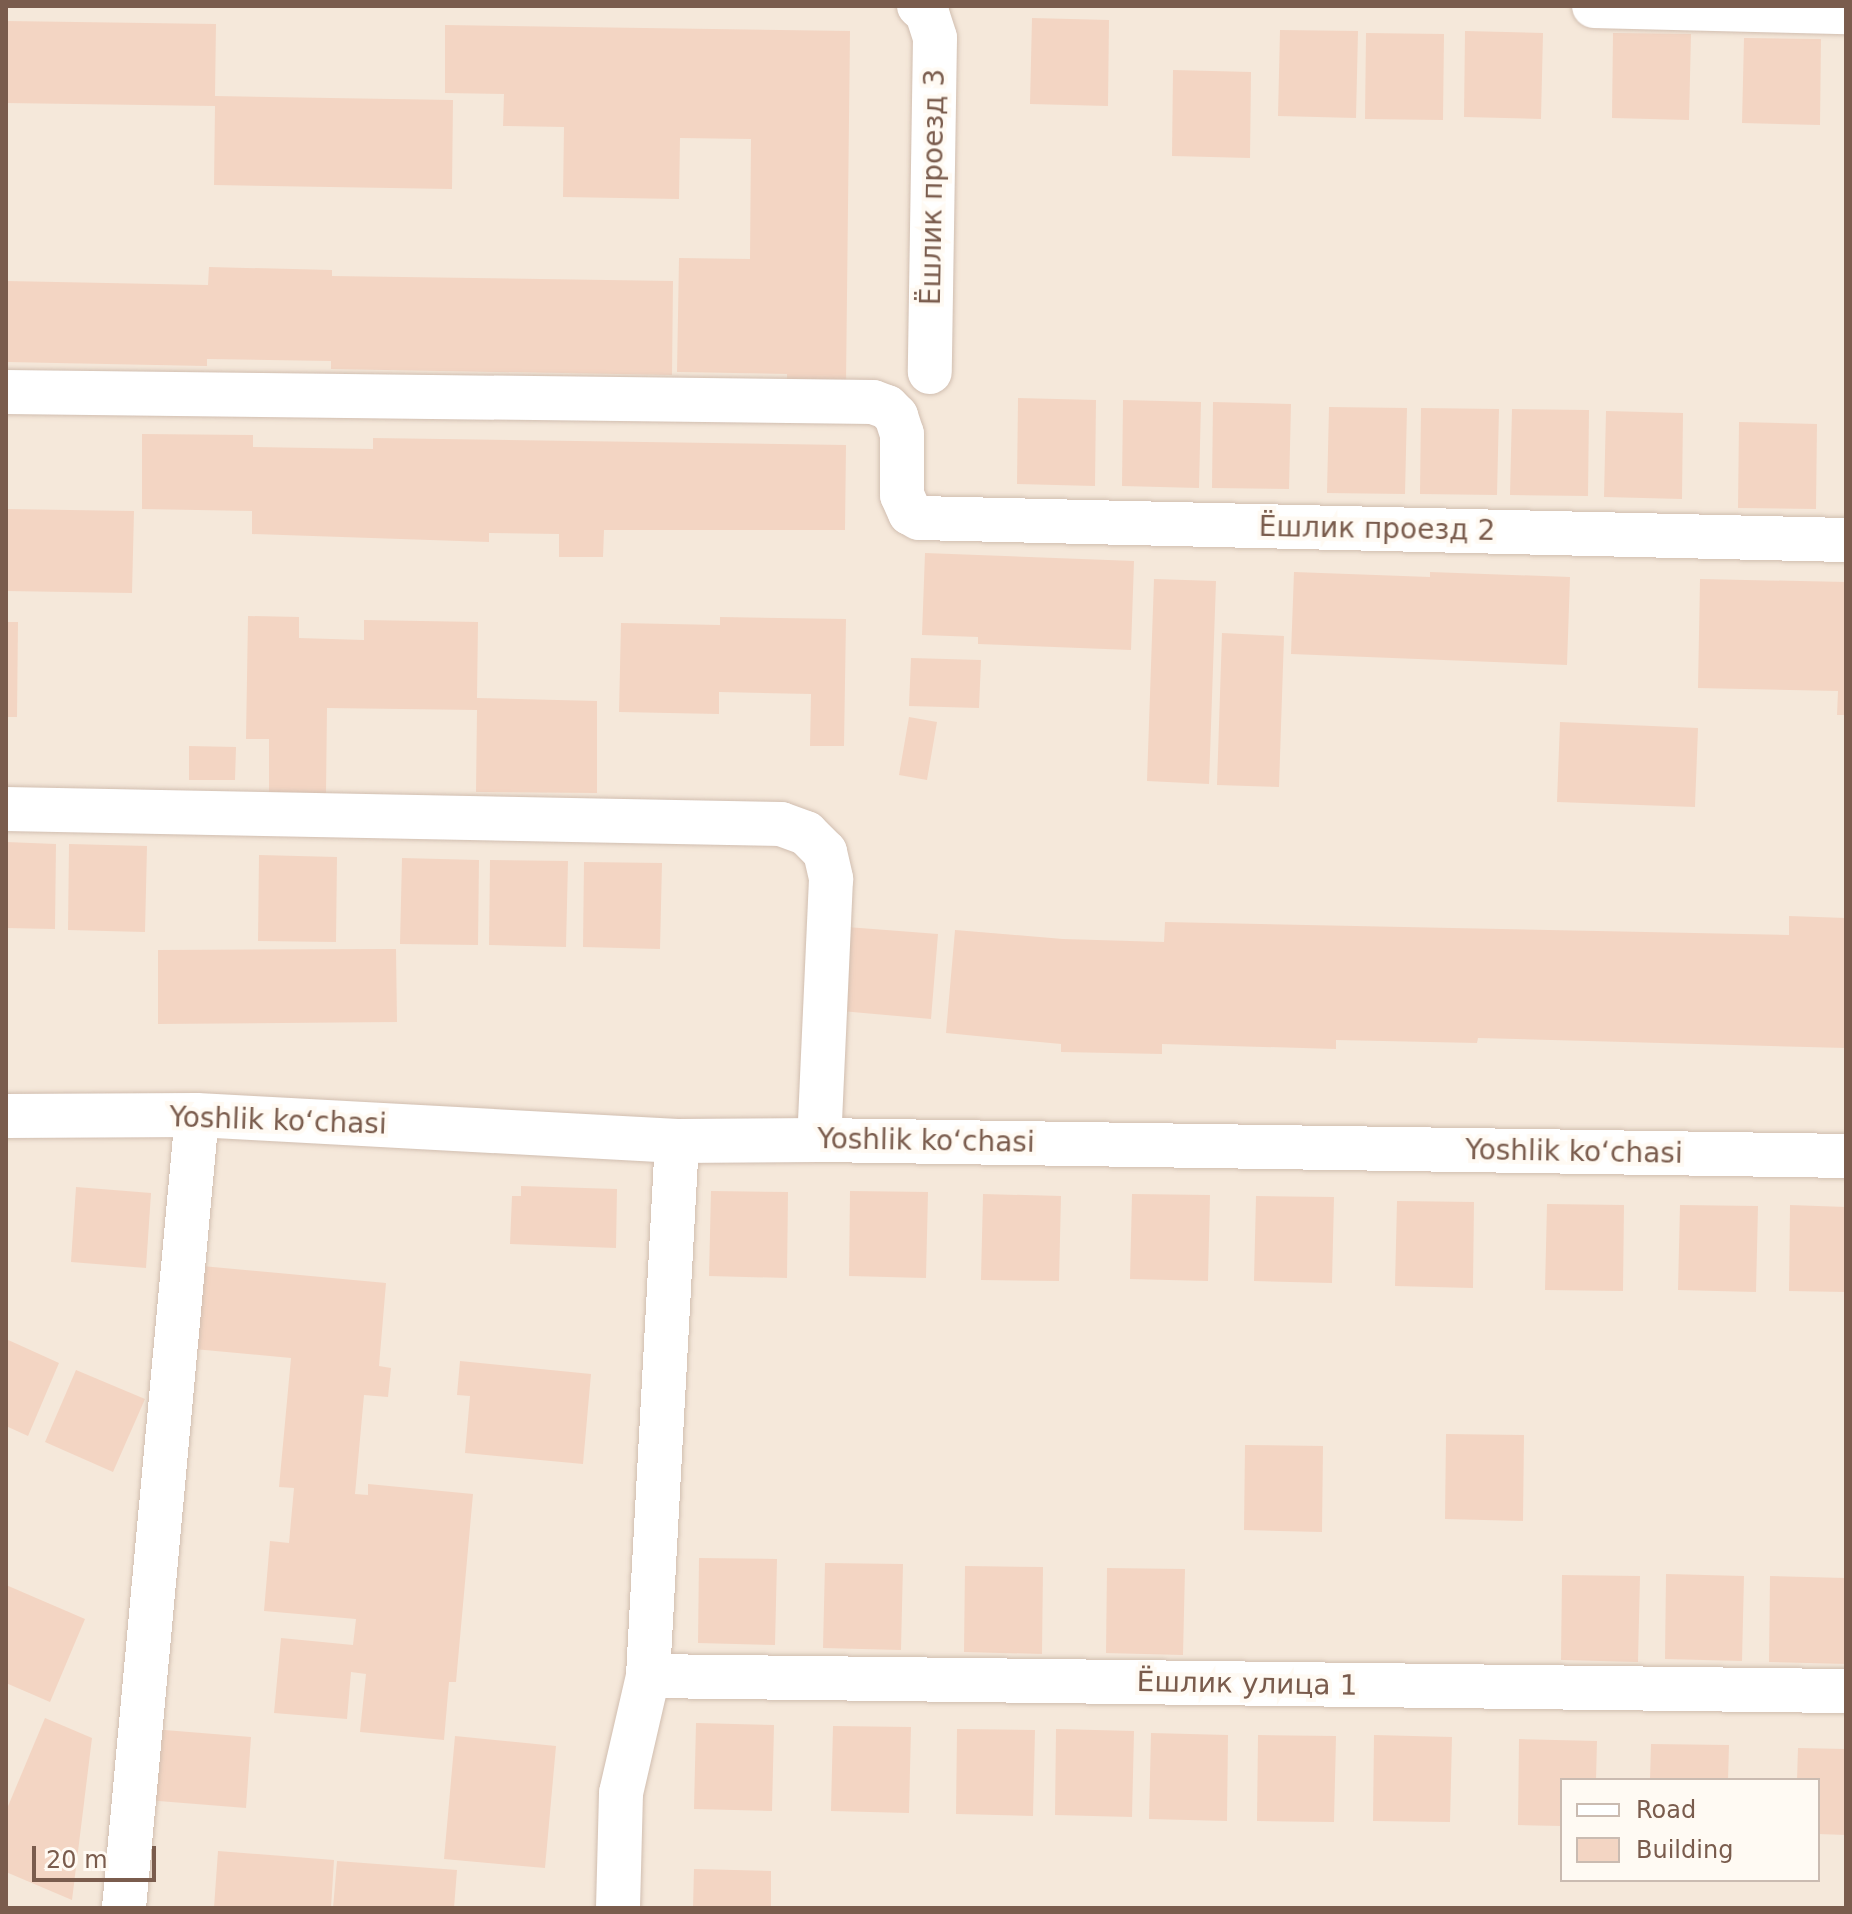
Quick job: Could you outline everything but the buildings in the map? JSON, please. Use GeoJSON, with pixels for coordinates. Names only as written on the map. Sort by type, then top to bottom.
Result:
{"type":"FeatureCollection","features":[{"type":"Feature","properties":{"kind":"street","name":"Ёшлик проезд 3"},"geometry":{"type":"LineString","coordinates":[[919,6],[927,13],[935,38],[930,372]]}},
{"type":"Feature","properties":{"kind":"street"},"geometry":{"type":"LineString","coordinates":[[1594,6],[1833,10]]}},
{"type":"Feature","properties":{"kind":"street","name":"Ёшлик проезд 2"},"geometry":{"type":"LineString","coordinates":[[6,392],[873,402],[887,407],[896,416],[902,434],[902,495],[910,513],[929,519],[1846,540]]}},
{"type":"Feature","properties":{"kind":"street"},"geometry":{"type":"LineString","coordinates":[[6,809],[781,824],[806,833],[825,852],[831,879],[819,1140]]}},
{"type":"Feature","properties":{"kind":"street"},"geometry":{"type":"LineString","coordinates":[[124,1908],[197,1115]]}},
{"type":"Feature","properties":{"kind":"street","name":"Yoshlik koʻchasi"},"geometry":{"type":"LineString","coordinates":[[6,1116],[197,1115],[677,1141],[819,1140],[1846,1156]]}},
{"type":"Feature","properties":{"kind":"street"},"geometry":{"type":"LineString","coordinates":[[618,1908],[621,1793],[648,1676],[677,1141]]}},
{"type":"Feature","properties":{"kind":"street","name":"Ёшлик улица 1"},"geometry":{"type":"LineString","coordinates":[[648,1676],[1846,1691]]}},
{"type":"Feature","properties":{"kind":"shaded area"},"geometry":{"type":"Polygon","coordinates":[[[6,6],[1846,6],[1846,1908],[6,1908],[6,6]]]}}]}
